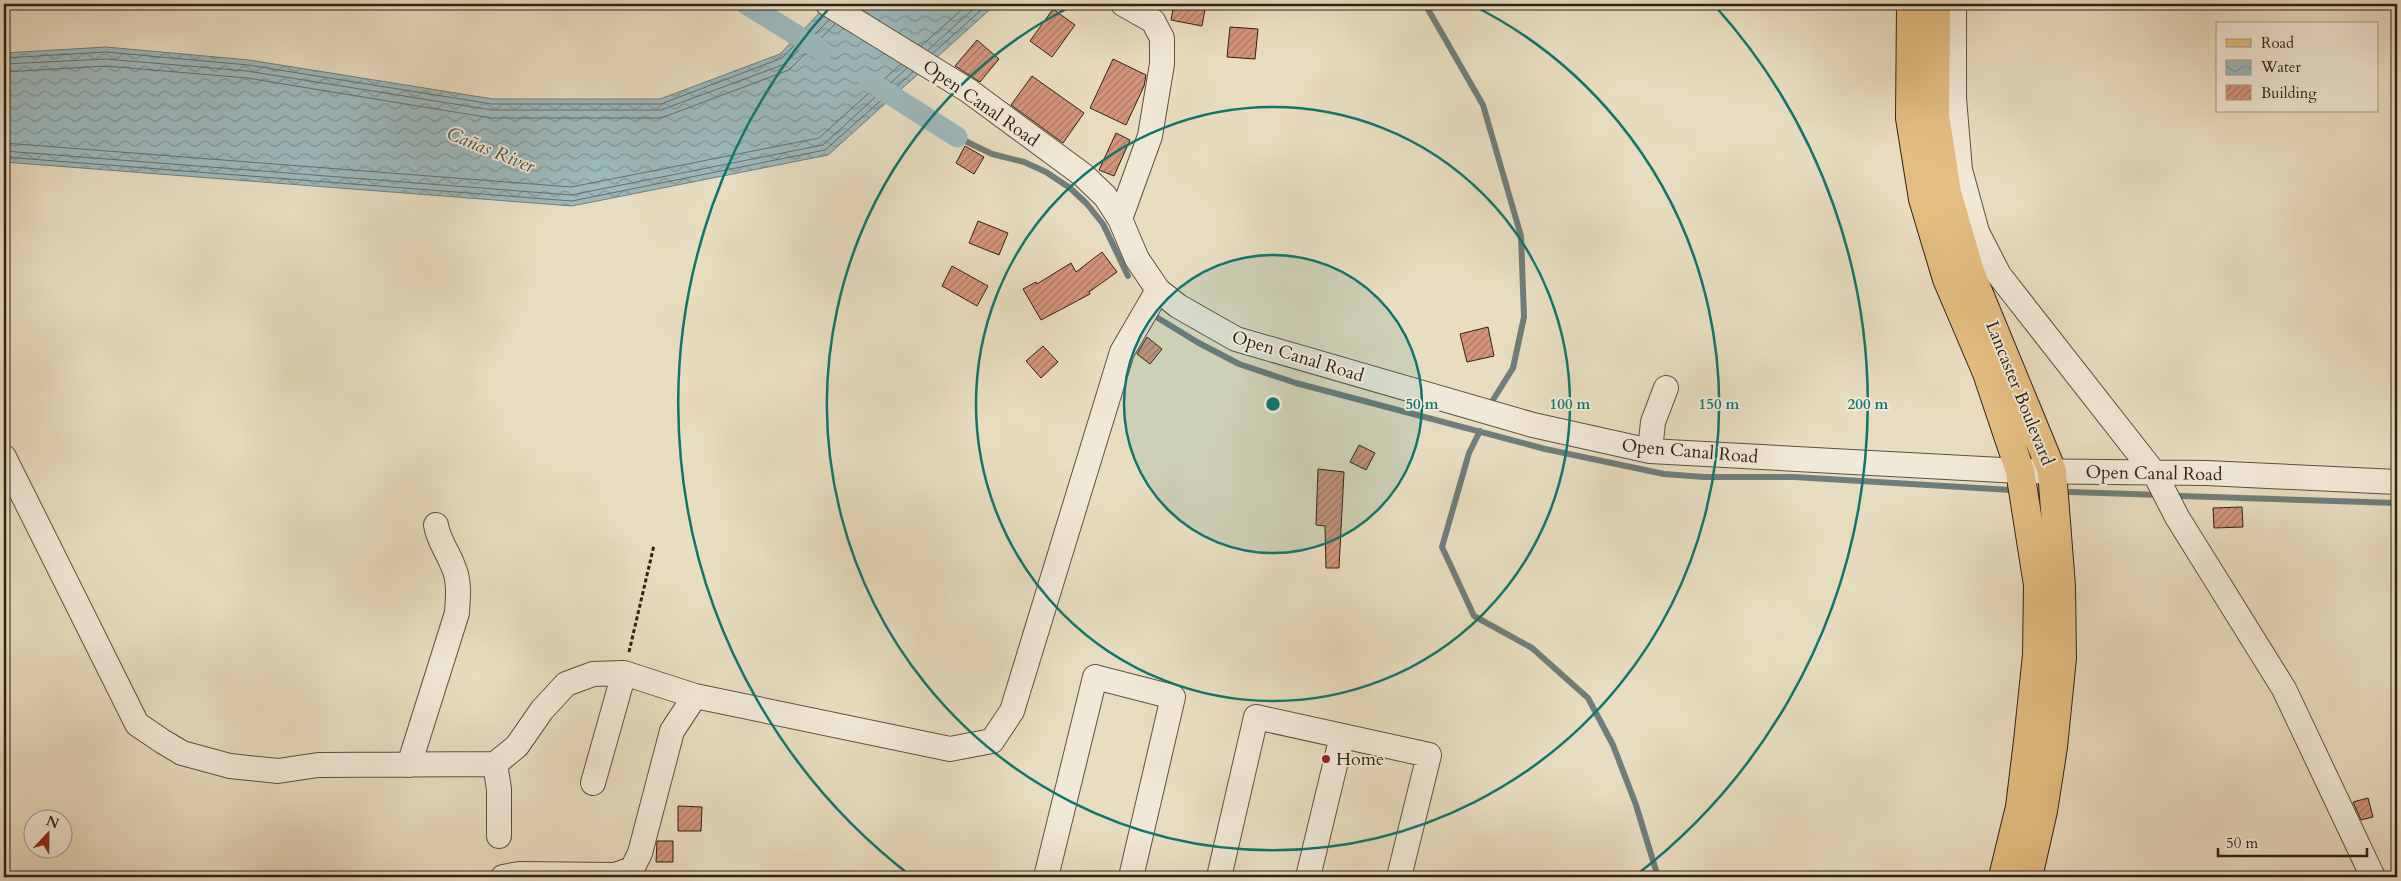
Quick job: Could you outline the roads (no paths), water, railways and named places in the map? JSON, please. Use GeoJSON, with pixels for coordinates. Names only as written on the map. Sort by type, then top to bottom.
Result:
{"type":"FeatureCollection","features":[{"type":"Feature","properties":{"kind":"main road","name":"Lancaster Boulevard"},"geometry":{"type":"LineString","coordinates":[[1911,4],[1910,118],[1923,199],[1947,279],[1987,373],[2020,471],[2038,585],[2037,655],[2020,807],[2003,877]]}},
{"type":"Feature","properties":{"kind":"main road","name":"Lancaster Boulevard"},"geometry":{"type":"LineString","coordinates":[[1936,4],[1935,116],[1947,193],[1970,272],[2052,471],[2061,586],[2062,658],[2053,746],[2043,811],[2028,877]]}},
{"type":"Feature","properties":{"kind":"street"},"geometry":{"type":"LineString","coordinates":[[1120,219],[1150,136],[1162,64],[1162,38],[1153,22],[1123,4]]}},
{"type":"Feature","properties":{"kind":"street"},"geometry":{"type":"LineString","coordinates":[[1954,4],[1954,98],[1960,170],[1977,232],[1999,275],[2155,474],[2177,517],[2284,689],[2373,877]]}},
{"type":"Feature","properties":{"kind":"street","name":"Open Canal Road"},"geometry":{"type":"LineString","coordinates":[[832,7],[969,90],[1083,176],[1105,196],[1120,219],[1137,259],[1158,290],[1178,306],[1236,339],[1533,425],[1650,451],[2020,471],[2155,474],[2206,473],[2397,482]]}},
{"type":"Feature","properties":{"kind":"street"},"geometry":{"type":"LineString","coordinates":[[4,457],[137,724],[182,753],[230,766],[278,771],[318,765],[495,764],[517,746],[542,710],[566,684],[593,674],[624,673],[696,696],[950,749],[992,741],[1012,711],[1122,352],[1158,290]]}},
{"type":"Feature","properties":{"kind":"street"},"geometry":{"type":"LineString","coordinates":[[1650,451],[1653,422],[1666,388]]}},
{"type":"Feature","properties":{"kind":"street"},"geometry":{"type":"LineString","coordinates":[[409,765],[457,613],[459,590],[454,568],[437,534],[436,525]]}},
{"type":"Feature","properties":{"kind":"street"},"geometry":{"type":"LineString","coordinates":[[593,783],[624,673]]}},
{"type":"Feature","properties":{"kind":"street"},"geometry":{"type":"LineString","coordinates":[[1046,877],[1095,677],[1173,697],[1132,877]]}},
{"type":"Feature","properties":{"kind":"street"},"geometry":{"type":"LineString","coordinates":[[503,877],[519,874],[615,875],[632,869],[640,853],[672,731],[696,696]]}},
{"type":"Feature","properties":{"kind":"street"},"geometry":{"type":"LineString","coordinates":[[1219,877],[1256,717],[1429,755],[1399,877]]}},
{"type":"Feature","properties":{"kind":"street"},"geometry":{"type":"LineString","coordinates":[[1308,877],[1342,736]]}},
{"type":"Feature","properties":{"kind":"street"},"geometry":{"type":"LineString","coordinates":[[495,764],[499,789],[499,836]]}},
{"type":"Feature","properties":{"kind":"water","name":"Cañas River"},"geometry":{"type":"Polygon","coordinates":[[[828,4],[996,4],[828,155],[572,206],[4,162],[4,53],[106,47],[249,60],[493,99],[660,99],[780,54],[828,4]]]}},
{"type":"Feature","properties":{"kind":"waterway"},"geometry":{"type":"LineString","coordinates":[[746,4],[822,51]]}},
{"type":"Feature","properties":{"kind":"waterway"},"geometry":{"type":"LineString","coordinates":[[1425,4],[1483,105],[1521,236],[1524,317],[1513,368],[1493,400]]}},
{"type":"Feature","properties":{"kind":"waterway"},"geometry":{"type":"LineString","coordinates":[[869,81],[957,137]]}},
{"type":"Feature","properties":{"kind":"waterway"},"geometry":{"type":"LineString","coordinates":[[957,137],[992,154],[1024,162],[1046,172],[1070,188],[1087,204],[1103,224],[1128,276]]}},
{"type":"Feature","properties":{"kind":"waterway"},"geometry":{"type":"LineString","coordinates":[[1158,318],[1197,342],[1239,364],[1296,383],[1545,449],[1664,474],[1704,477],[1794,477],[2011,490]]}},
{"type":"Feature","properties":{"kind":"waterway"},"geometry":{"type":"LineString","coordinates":[[1480,431],[1469,453],[1442,547],[1474,616],[1532,648],[1588,698],[1613,745],[1636,805],[1658,877]]}},
{"type":"Feature","properties":{"kind":"waterway"},"geometry":{"type":"LineString","coordinates":[[2070,492],[2161,495]]}},
{"type":"Feature","properties":{"kind":"waterway"},"geometry":{"type":"LineString","coordinates":[[2181,496],[2397,503]]}},
{"type":"Feature","properties":{"kind":"place","name":"Home"},"geometry":{"type":"Point","coordinates":[1326,759]}}]}
